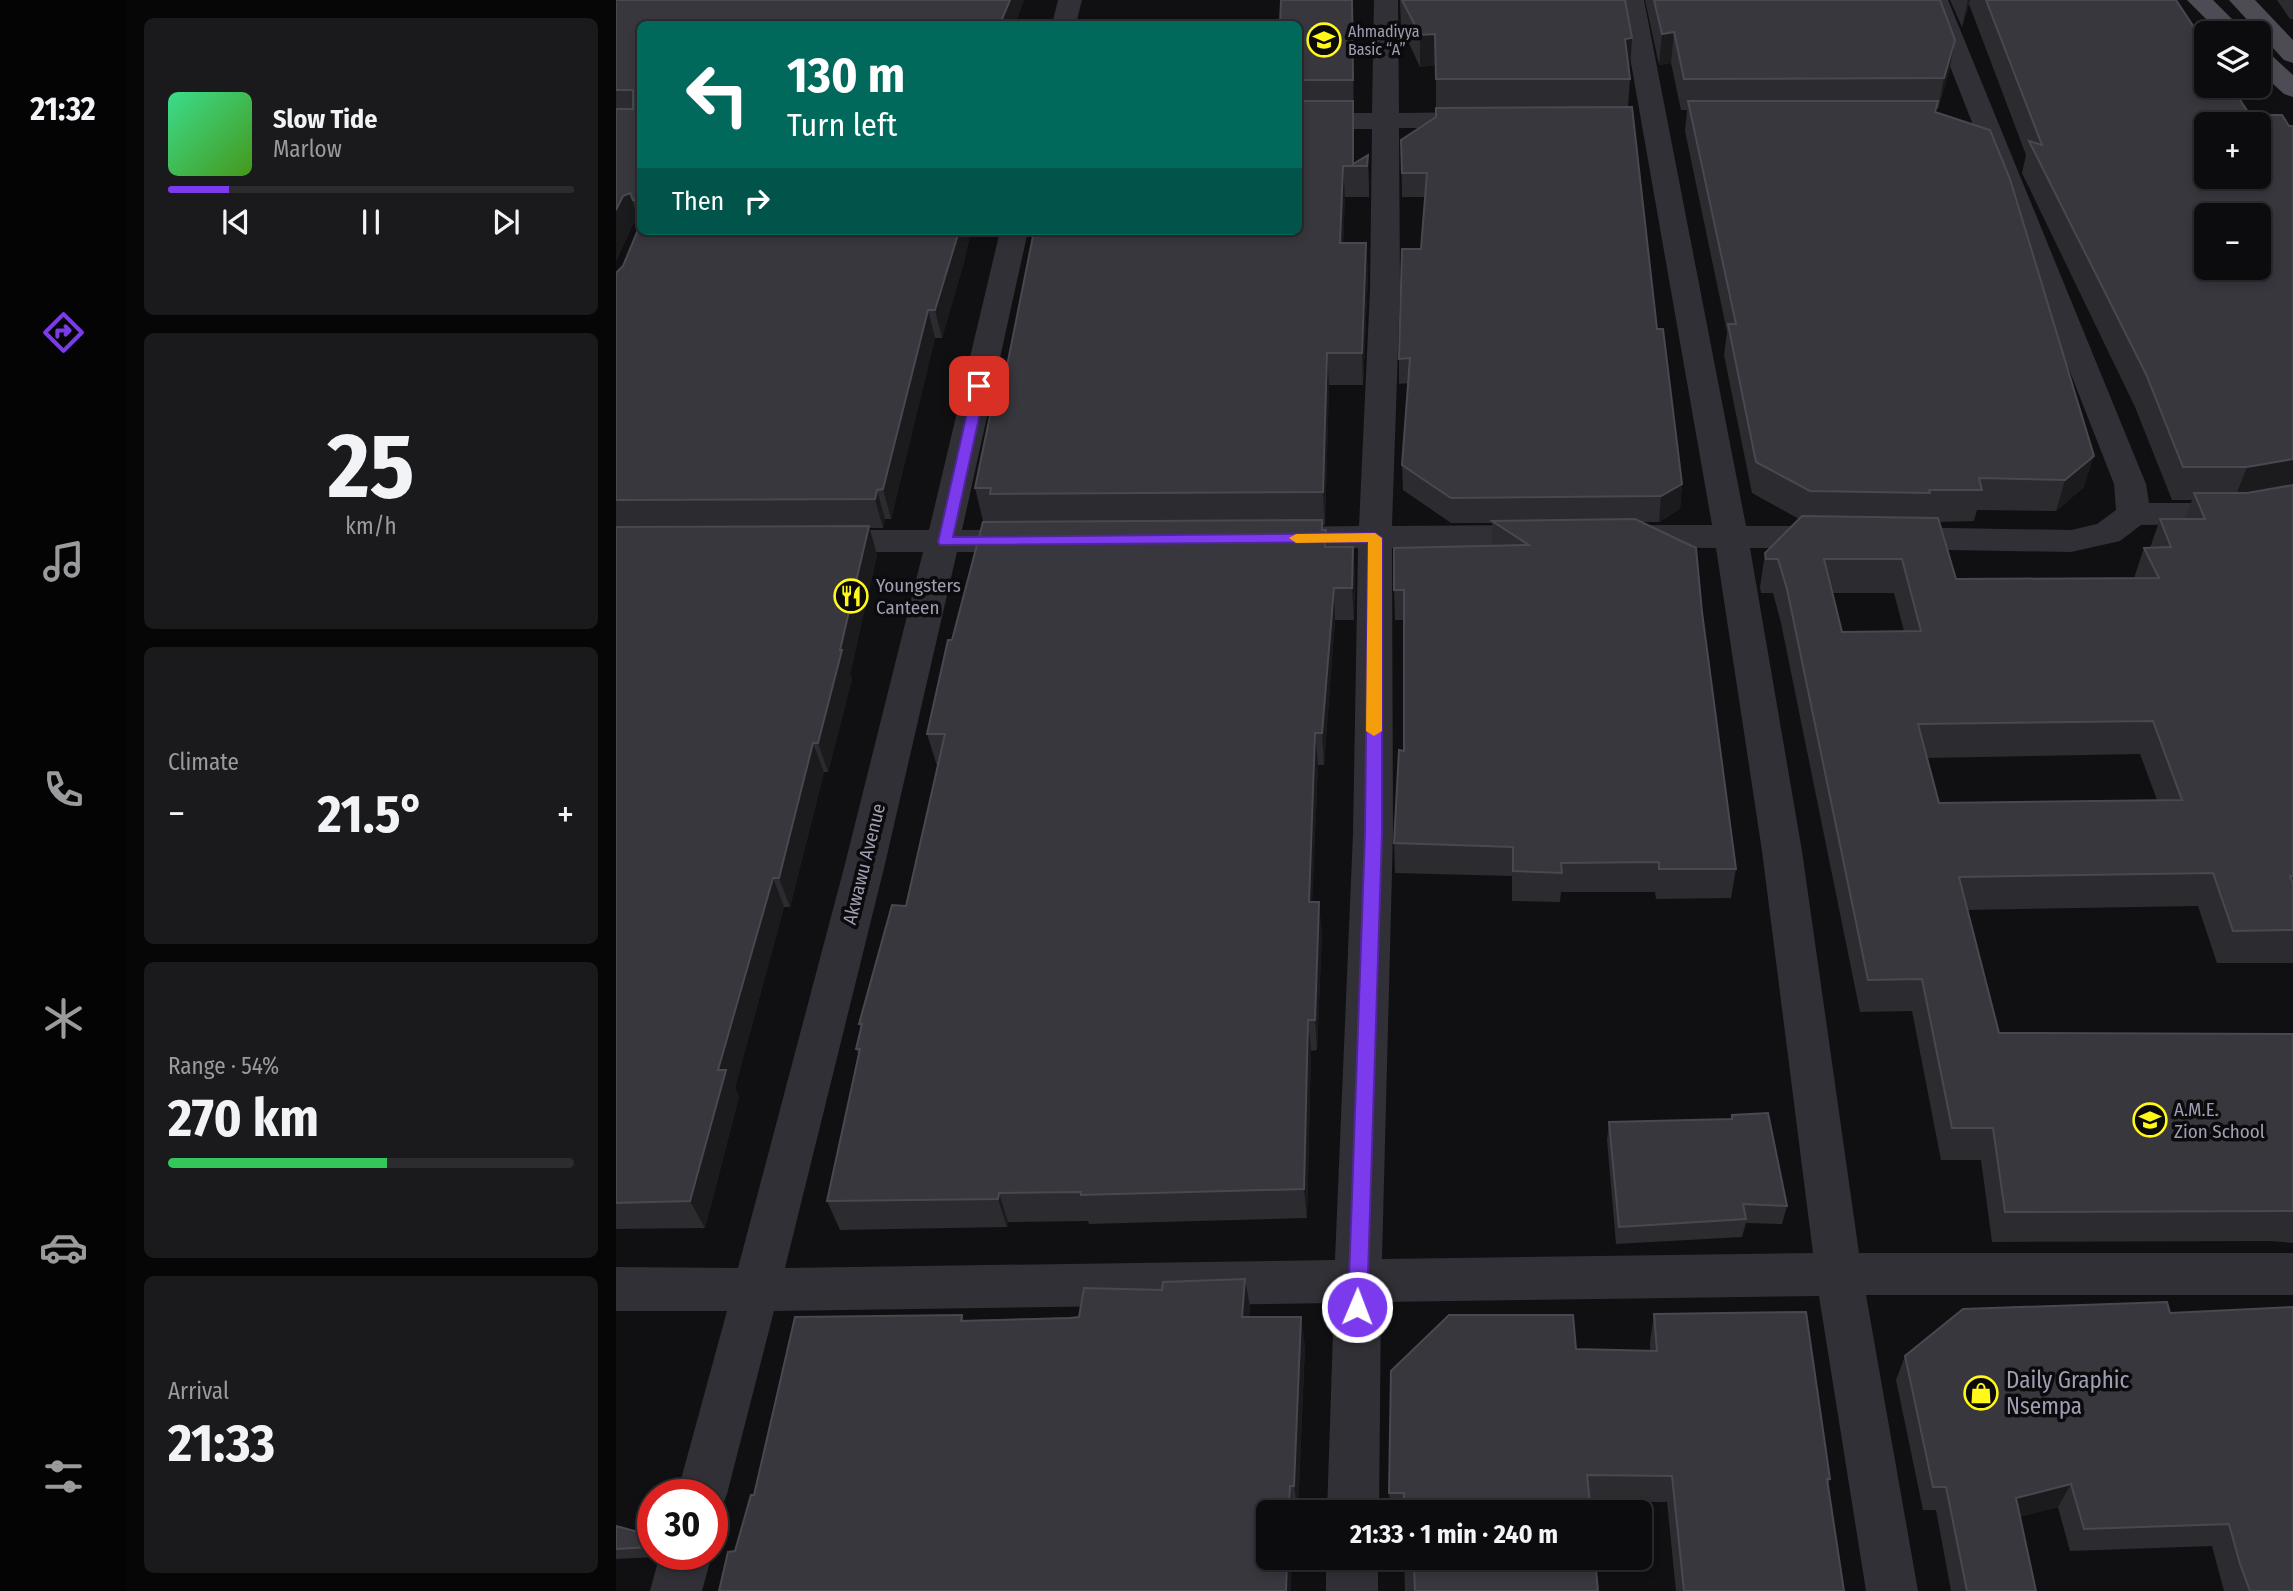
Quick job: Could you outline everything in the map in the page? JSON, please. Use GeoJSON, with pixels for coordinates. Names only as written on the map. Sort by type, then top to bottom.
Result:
{"type":"FeatureCollection","features":[{"type":"Feature","properties":{"kind":"main road"},"geometry":{"type":"LineString","coordinates":[[2199,0],[2221,21]]}},
{"type":"Feature","properties":{"kind":"main road"},"geometry":{"type":"LineString","coordinates":[[2241,0],[2293,55]]}},
{"type":"Feature","properties":{"kind":"main road"},"geometry":{"type":"LineString","coordinates":[[2271,68],[2293,89]]}},
{"type":"Feature","properties":{"kind":"street"},"geometry":{"type":"LineString","coordinates":[[1065,21],[1070,0]]}},
{"type":"Feature","properties":{"kind":"street"},"geometry":{"type":"LineString","coordinates":[[1353,1500],[1373,833],[1375,538],[1385,289],[1386,0]]}},
{"type":"Feature","properties":{"kind":"street"},"geometry":{"type":"LineString","coordinates":[[1632,0],[1731,535],[1782,851],[1839,1274],[1892,1591]]}},
{"type":"Feature","properties":{"kind":"street"},"geometry":{"type":"LineString","coordinates":[[1936,0],[1969,120],[2130,484],[2133,514]]}},
{"type":"Feature","properties":{"kind":"street"},"geometry":{"type":"LineString","coordinates":[[1302,121],[1506,120]]}},
{"type":"Feature","properties":{"kind":"street","name":"Akwawu Avenue"},"geometry":{"type":"LineString","coordinates":[[706,1479],[757,1290],[945,542],[1013,235]]}},
{"type":"Feature","properties":{"kind":"street"},"geometry":{"type":"LineString","coordinates":[[1250,539],[1731,535],[2071,541],[2108,533],[2133,514],[2231,514],[2268,511],[2293,503]]}},
{"type":"Feature","properties":{"kind":"street"},"geometry":{"type":"LineString","coordinates":[[794,541],[1056,541]]}},
{"type":"Feature","properties":{"kind":"street"},"geometry":{"type":"LineString","coordinates":[[616,1289],[757,1290],[1839,1274],[2293,1274]]}},
{"type":"Feature","properties":{"kind":"street"},"geometry":{"type":"LineString","coordinates":[[676,1591],[682,1570]]}},
{"type":"Feature","properties":{"kind":"street"},"geometry":{"type":"LineString","coordinates":[[1352,1570],[1352,1591]]}},
{"type":"Feature","properties":{"kind":"building"},"geometry":{"type":"Polygon","coordinates":[[[616,0],[1010,0],[1001,21],[637,21],[637,201],[633,200],[630,193],[623,196],[616,210],[616,109],[633,109],[633,90],[616,90],[616,0]]]}},
{"type":"Feature","properties":{"kind":"building"},"geometry":{"type":"Polygon","coordinates":[[[1281,0],[1352,0],[1353,80],[1302,80],[1302,21],[1280,21],[1281,0]]]}},
{"type":"Feature","properties":{"kind":"building"},"geometry":{"type":"Polygon","coordinates":[[[1402,0],[1625,0],[1632,38],[1625,39],[1630,79],[1436,79],[1435,34],[1420,35],[1402,0]]]}},
{"type":"Feature","properties":{"kind":"building"},"geometry":{"type":"Polygon","coordinates":[[[1654,0],[1940,0],[1955,40],[1944,78],[1684,79],[1674,32],[1662,34],[1654,0]]]}},
{"type":"Feature","properties":{"kind":"building"},"geometry":{"type":"Polygon","coordinates":[[[1986,0],[2176,0],[2194,27],[2194,98],[2239,98],[2248,112],[2194,112],[2194,189],[2271,189],[2271,115],[2282,115],[2289,126],[2293,126],[2293,459],[2247,467],[2183,467],[2146,374],[2029,141],[2042,145],[1986,0]]]}},
{"type":"Feature","properties":{"kind":"building"},"geometry":{"type":"Polygon","coordinates":[[[1302,101],[1353,101],[1353,164],[1368,155],[1367,166],[1343,166],[1340,243],[1366,243],[1362,353],[1327,353],[1323,492],[990,494],[991,488],[975,488],[992,406],[999,406],[1033,235],[1302,235],[1302,101]]]}},
{"type":"Feature","properties":{"kind":"building"},"geometry":{"type":"Polygon","coordinates":[[[1688,101],[1938,101],[1935,112],[1990,130],[2010,179],[2094,456],[2065,480],[1979,478],[1982,490],[1929,490],[1930,493],[1810,491],[1756,462],[1728,324],[1736,324],[1688,101]]]}},
{"type":"Feature","properties":{"kind":"building"},"geometry":{"type":"Polygon","coordinates":[[[1632,107],[1657,329],[1663,329],[1682,484],[1661,496],[1451,498],[1402,465],[1410,358],[1399,359],[1402,249],[1421,249],[1427,173],[1402,173],[1401,140],[1436,117],[1436,108],[1632,107]]]}},
{"type":"Feature","properties":{"kind":"building"},"geometry":{"type":"Polygon","coordinates":[[[637,232],[637,235],[958,235],[935,310],[928,310],[883,489],[877,490],[875,499],[616,500],[616,273],[623,266],[637,232]]]}},
{"type":"Feature","properties":{"kind":"building"},"geometry":{"type":"Polygon","coordinates":[[[2293,485],[2293,876],[2290,876],[2293,883],[2293,930],[2233,931],[2213,873],[1959,877],[1999,1033],[2293,1034],[2293,1211],[2005,1212],[1993,1128],[1952,1128],[1922,979],[1868,980],[1787,589],[1778,559],[1766,559],[1765,553],[1802,516],[1938,518],[1956,579],[2159,578],[2144,548],[2171,547],[2160,519],[2205,519],[2194,493],[2247,493],[2293,485]],[[1824,559],[1842,632],[1921,631],[1902,559],[1824,559]],[[2153,721],[1918,724],[1939,803],[2182,800],[2153,721]]]}},
{"type":"Feature","properties":{"kind":"building"},"geometry":{"type":"Polygon","coordinates":[[[1635,519],[1696,548],[1736,869],[1659,869],[1659,862],[1561,863],[1562,873],[1513,871],[1513,847],[1394,843],[1399,750],[1404,751],[1404,590],[1394,590],[1394,548],[1529,545],[1492,521],[1635,519]]]}},
{"type":"Feature","properties":{"kind":"building"},"geometry":{"type":"Polygon","coordinates":[[[1322,520],[1322,530],[1326,530],[1325,547],[1353,547],[1352,588],[1334,588],[1322,733],[1315,733],[1309,902],[1319,902],[1315,1020],[1308,1020],[1304,1189],[1081,1195],[1081,1192],[999,1193],[998,1199],[827,1201],[860,1049],[856,1049],[862,1024],[859,1024],[892,905],[906,906],[945,734],[927,734],[948,640],[952,640],[983,522],[1322,520]]]}},
{"type":"Feature","properties":{"kind":"building"},"geometry":{"type":"Polygon","coordinates":[[[869,526],[818,743],[813,743],[779,878],[773,878],[718,1070],[726,1070],[690,1201],[616,1203],[616,527],[869,526]]]}},
{"type":"Feature","properties":{"kind":"building"},"geometry":{"type":"Polygon","coordinates":[[[1768,1113],[1787,1206],[1743,1204],[1746,1219],[1619,1227],[1609,1122],[1732,1119],[1732,1115],[1768,1113]]]}},
{"type":"Feature","properties":{"kind":"building"},"geometry":{"type":"Polygon","coordinates":[[[1245,1279],[1242,1317],[1301,1317],[1294,1486],[1290,1486],[1289,1500],[1256,1500],[1256,1570],[1287,1570],[1286,1591],[719,1591],[724,1570],[728,1570],[728,1552],[735,1551],[751,1495],[754,1495],[795,1317],[962,1315],[961,1321],[1070,1318],[1079,1317],[1084,1288],[1162,1290],[1163,1282],[1245,1279]]]}},
{"type":"Feature","properties":{"kind":"building"},"geometry":{"type":"Polygon","coordinates":[[[2167,1302],[2170,1313],[2293,1307],[2293,1591],[2250,1591],[2229,1524],[2084,1529],[2071,1484],[2016,1498],[2036,1591],[1967,1591],[1946,1487],[1933,1487],[1905,1356],[1963,1309],[2167,1302]]]}},
{"type":"Feature","properties":{"kind":"building"},"geometry":{"type":"Polygon","coordinates":[[[1806,1312],[1844,1591],[1684,1591],[1672,1476],[1587,1475],[1590,1500],[1404,1500],[1404,1493],[1389,1493],[1391,1371],[1449,1315],[1573,1315],[1576,1349],[1657,1351],[1654,1314],[1806,1312]]]}},
{"type":"Feature","properties":{"kind":"building"},"geometry":{"type":"Polygon","coordinates":[[[616,1526],[637,1532],[637,1548],[616,1549],[616,1526]]]}},
{"type":"Feature","properties":{"kind":"building"},"geometry":{"type":"Polygon","coordinates":[[[1414,1570],[1596,1570],[1598,1591],[1415,1591],[1414,1570]]]}},
{"type":"Feature","properties":{"kind":"slow traffic"},"geometry":{"type":"LineString","coordinates":[[1296,538],[1375,538],[1374,731]]}},
{"type":"Feature","properties":{"kind":"place","name":"Ahmadiyya Basic “A”"},"geometry":{"type":"Point","coordinates":[1324,40]}},
{"type":"Feature","properties":{"kind":"place","name":"Youngsters Canteen"},"geometry":{"type":"Point","coordinates":[851,596]}},
{"type":"Feature","properties":{"kind":"place","name":"A.M.E. Zion School"},"geometry":{"type":"Point","coordinates":[2150,1120]}},
{"type":"Feature","properties":{"kind":"place","name":"Daily Graphic Nsempa"},"geometry":{"type":"Point","coordinates":[1981,1393]}},
{"type":"Feature","properties":{"kind":"route"},"geometry":{"type":"LineString","coordinates":[[979,386],[945,542],[1375,538],[1373,833],[1357,1307]]}}]}
